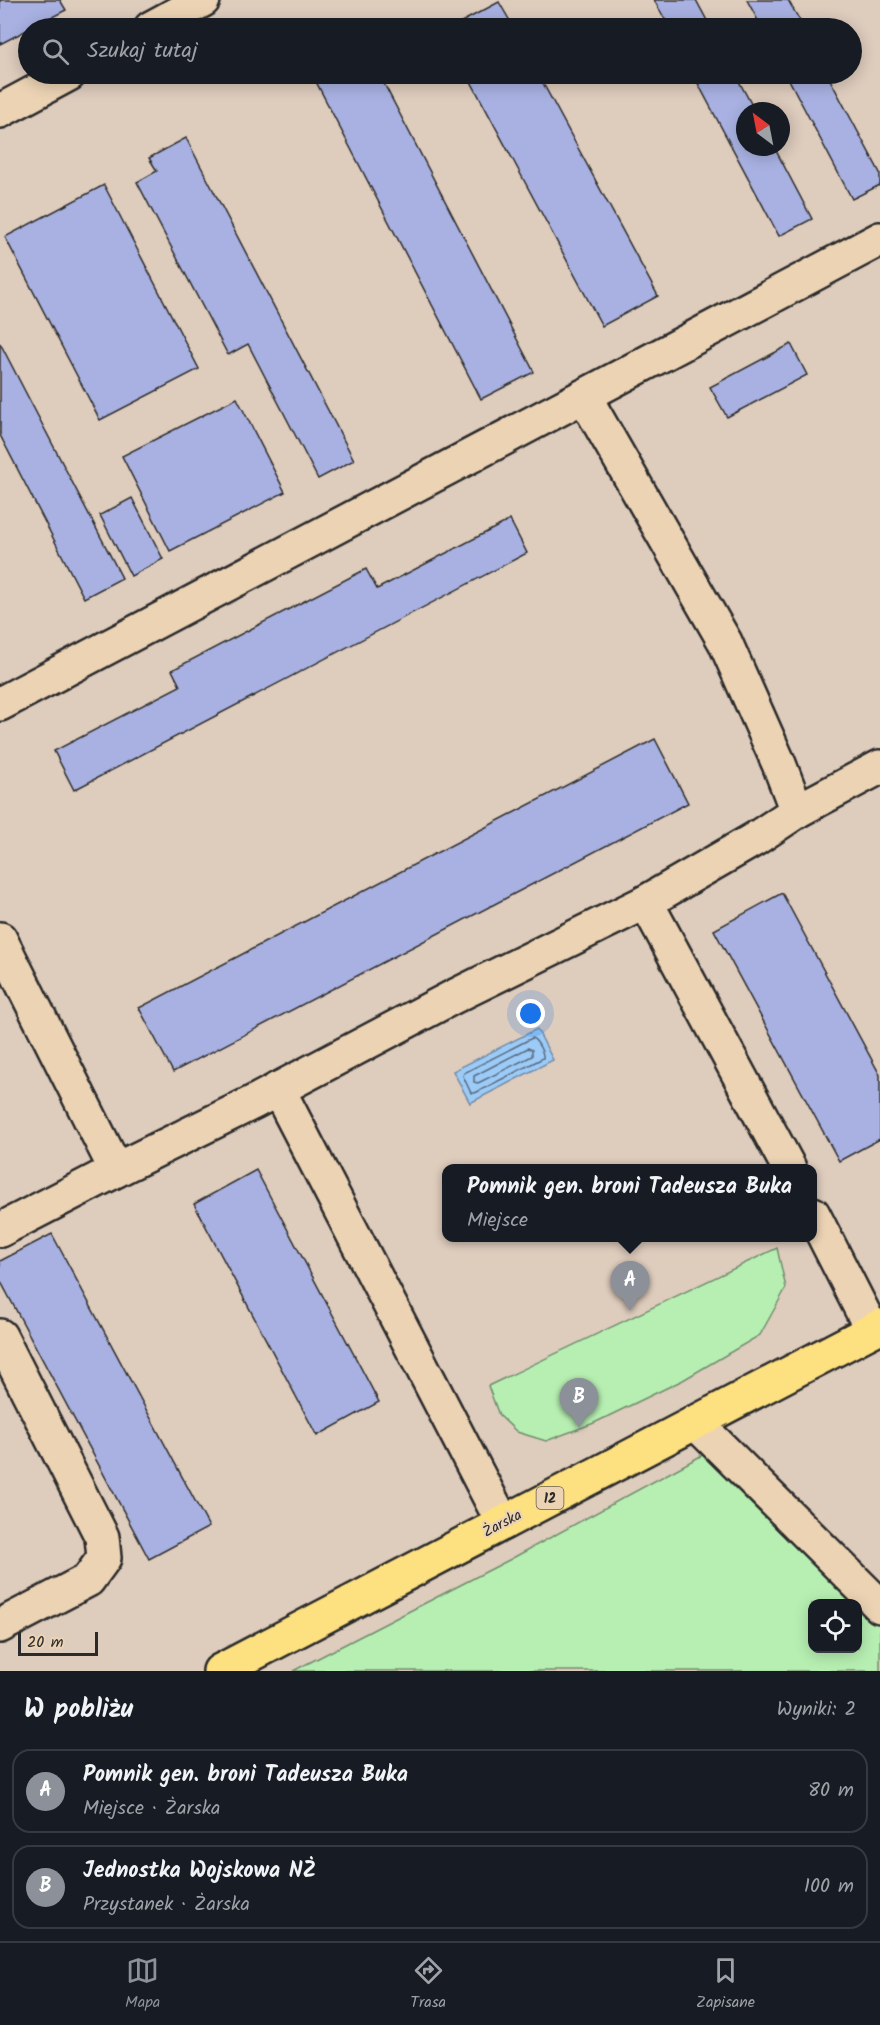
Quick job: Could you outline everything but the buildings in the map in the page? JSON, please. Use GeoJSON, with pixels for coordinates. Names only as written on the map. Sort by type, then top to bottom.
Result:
{"type":"FeatureCollection","features":[{"type":"Feature","properties":{"kind":"main road","name":"Żarska"},"geometry":{"type":"LineString","coordinates":[[220,1671],[876,1328]]}},
{"type":"Feature","properties":{"kind":"lane"},"geometry":{"type":"LineString","coordinates":[[170,18],[203,0]]}},
{"type":"Feature","properties":{"kind":"lane"},"geometry":{"type":"LineString","coordinates":[[0,111],[50,84]]}},
{"type":"Feature","properties":{"kind":"lane"},"geometry":{"type":"LineString","coordinates":[[0,704],[880,239]]}},
{"type":"Feature","properties":{"kind":"lane"},"geometry":{"type":"LineString","coordinates":[[584,396],[725,642],[779,764],[797,811]]}},
{"type":"Feature","properties":{"kind":"lane"},"geometry":{"type":"LineString","coordinates":[[0,1230],[279,1089],[453,997],[646,902],[755,839],[797,811],[880,767]]}},
{"type":"Feature","properties":{"kind":"lane"},"geometry":{"type":"LineString","coordinates":[[646,902],[787,1164]]}},
{"type":"Feature","properties":{"kind":"lane"},"geometry":{"type":"LineString","coordinates":[[0,939],[116,1170]]}},
{"type":"Feature","properties":{"kind":"lane"},"geometry":{"type":"LineString","coordinates":[[279,1089],[503,1523]]}},
{"type":"Feature","properties":{"kind":"lane"},"geometry":{"type":"LineString","coordinates":[[817,1221],[876,1328]]}},
{"type":"Feature","properties":{"kind":"lane"},"geometry":{"type":"LineString","coordinates":[[0,1336],[102,1537],[104,1558],[88,1580],[0,1626]]}},
{"type":"Feature","properties":{"kind":"lane"},"geometry":{"type":"LineString","coordinates":[[695,1422],[880,1605]]}},
{"type":"Feature","properties":{"kind":"green space"},"geometry":{"type":"Polygon","coordinates":[[[777,1248],[786,1288],[760,1335],[683,1380],[594,1423],[546,1441],[517,1432],[499,1415],[488,1386],[777,1248]]]}},
{"type":"Feature","properties":{"kind":"green space"},"geometry":{"type":"Polygon","coordinates":[[[708,1452],[856,1599],[808,1599],[808,1653],[862,1653],[862,1605],[880,1623],[880,1671],[293,1671],[509,1560],[708,1452]]]}},
{"type":"Feature","properties":{"kind":"water"},"geometry":{"type":"Polygon","coordinates":[[[537,1029],[553,1060],[470,1103],[453,1071],[537,1029]]]}},
{"type":"Feature","properties":{"kind":"place","name":"Pomnik gen. broni Tadeusza Buka"},"geometry":{"type":"Point","coordinates":[630,1311]}},
{"type":"Feature","properties":{"kind":"place","name":"Jednostka Wojskowa NŻ"},"geometry":{"type":"Point","coordinates":[579,1428]}}]}
